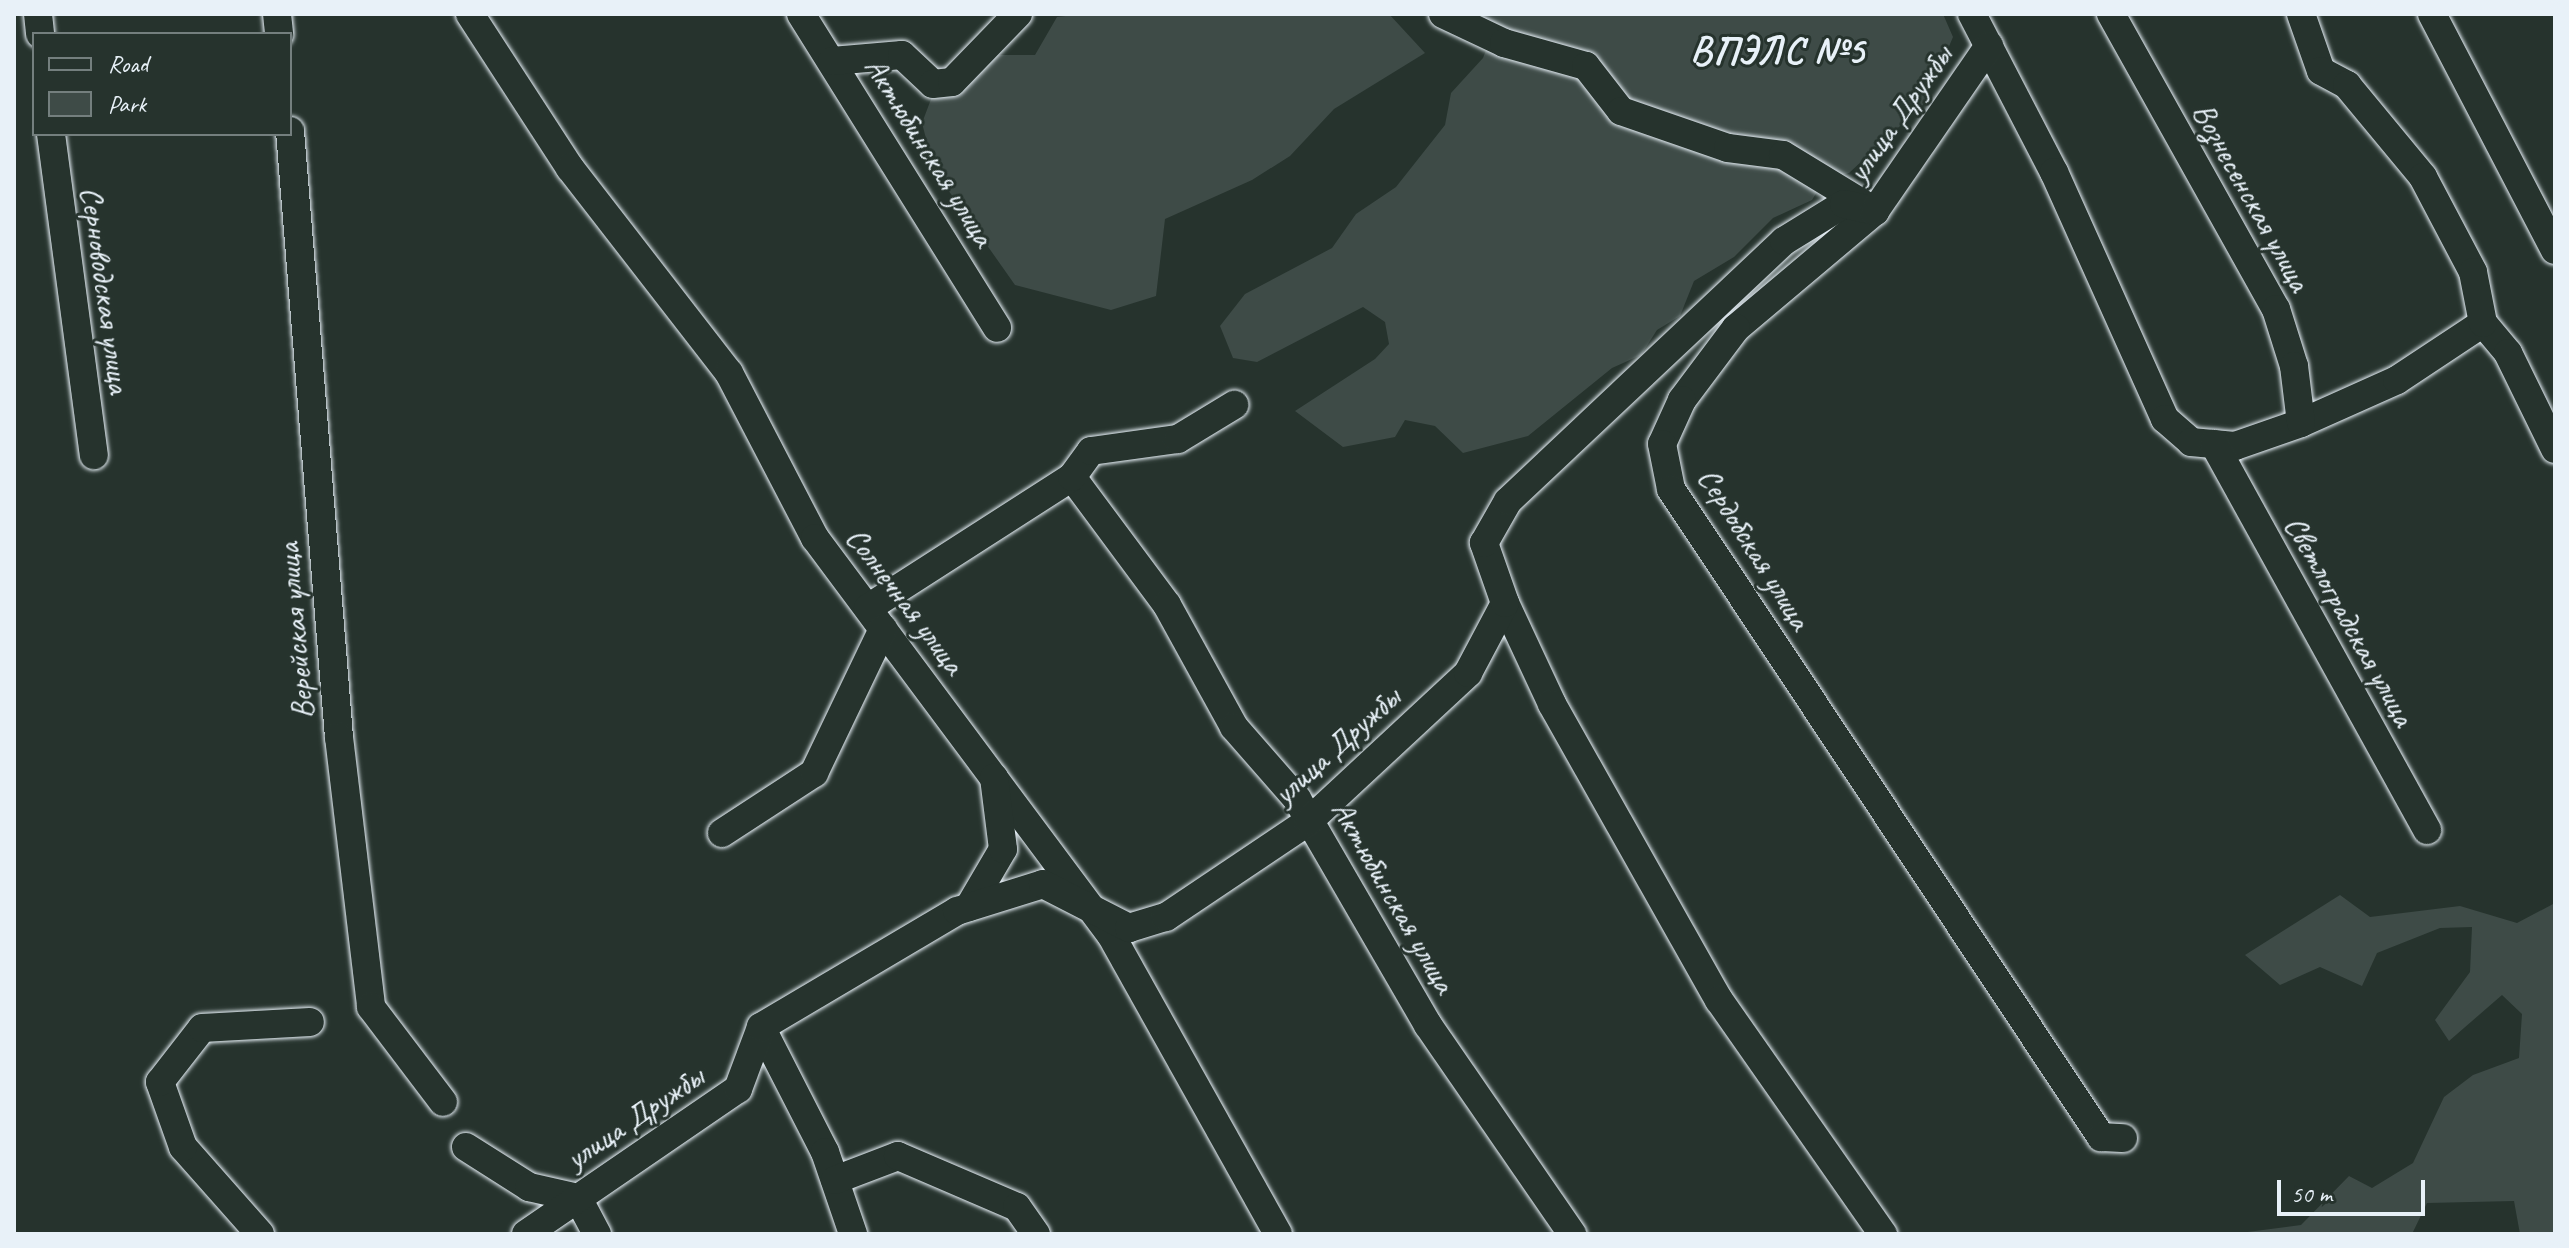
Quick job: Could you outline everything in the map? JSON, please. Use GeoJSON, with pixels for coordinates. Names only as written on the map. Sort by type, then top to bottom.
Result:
{"type":"FeatureCollection","features":[{"type":"Feature","properties":{"kind":"street","name":"Солнечная улица"},"geometry":{"type":"LineString","coordinates":[[470,14],[570,168],[729,373],[815,538],[1092,908],[1278,1234]]}},
{"type":"Feature","properties":{"kind":"street","name":"Актюбинская улица"},"geometry":{"type":"LineString","coordinates":[[801,14],[997,328]]}},
{"type":"Feature","properties":{"kind":"street"},"geometry":{"type":"LineString","coordinates":[[832,61],[902,55],[933,84],[952,82],[1018,14]]}},
{"type":"Feature","properties":{"kind":"street"},"geometry":{"type":"LineString","coordinates":[[1443,14],[1504,43],[1586,66],[1621,111],[1728,148],[1783,155],[1875,211]]}},
{"type":"Feature","properties":{"kind":"street"},"geometry":{"type":"LineString","coordinates":[[1972,14],[2165,419],[2191,442],[2235,446],[2301,423],[2397,380],[2483,323]]}},
{"type":"Feature","properties":{"kind":"street","name":"Вознесенская улица"},"geometry":{"type":"LineString","coordinates":[[2111,14],[2276,309],[2294,366],[2301,423]]}},
{"type":"Feature","properties":{"kind":"street"},"geometry":{"type":"LineString","coordinates":[[2301,14],[2321,71],[2347,85],[2423,177],[2473,272],[2483,323],[2508,353],[2555,449]]}},
{"type":"Feature","properties":{"kind":"street"},"geometry":{"type":"LineString","coordinates":[[2432,14],[2555,250]]}},
{"type":"Feature","properties":{"kind":"street","name":"улица Дружбы"},"geometry":{"type":"LineString","coordinates":[[526,1234],[738,1089],[761,1027],[969,907],[1043,884],[1129,928],[1166,917],[1309,821],[1468,673],[1505,603],[1484,543],[1508,501],[1784,241],[1844,204],[1875,211],[1989,46]]}},
{"type":"Feature","properties":{"kind":"street","name":"Серноводская улица"},"geometry":{"type":"LineString","coordinates":[[51,136],[94,455]]}},
{"type":"Feature","properties":{"kind":"street","name":"Верейская улица"},"geometry":{"type":"LineString","coordinates":[[290,136],[339,737],[371,1007],[443,1102]]}},
{"type":"Feature","properties":{"kind":"street","name":"Сердобская улица"},"geometry":{"type":"LineString","coordinates":[[1875,211],[1736,328],[1682,400],[1662,444],[1671,489],[2101,1137],[2123,1138]]}},
{"type":"Feature","properties":{"kind":"street"},"geometry":{"type":"LineString","coordinates":[[722,833],[814,773],[876,619],[1072,477],[1091,451],[1178,439],[1234,405]]}},
{"type":"Feature","properties":{"kind":"street","name":"Светлоградская улица"},"geometry":{"type":"LineString","coordinates":[[2214,444],[2427,830]]}},
{"type":"Feature","properties":{"kind":"street","name":"Актюбинская улица"},"geometry":{"type":"LineString","coordinates":[[1072,477],[1167,605],[1234,727],[1309,821],[1428,1025],[1572,1234]]}},
{"type":"Feature","properties":{"kind":"street"},"geometry":{"type":"LineString","coordinates":[[1505,603],[1552,704],[1719,1000],[1883,1234]]}},
{"type":"Feature","properties":{"kind":"street"},"geometry":{"type":"LineString","coordinates":[[969,907],[1003,849],[994,777]]}},
{"type":"Feature","properties":{"kind":"street"},"geometry":{"type":"LineString","coordinates":[[260,1234],[183,1147],[160,1082],[202,1028],[310,1022]]}},
{"type":"Feature","properties":{"kind":"street"},"geometry":{"type":"LineString","coordinates":[[761,1027],[835,1180],[853,1234]]}},
{"type":"Feature","properties":{"kind":"street"},"geometry":{"type":"LineString","coordinates":[[466,1147],[529,1187],[578,1198],[597,1234]]}},
{"type":"Feature","properties":{"kind":"street"},"geometry":{"type":"LineString","coordinates":[[835,1180],[898,1156],[1017,1207],[1036,1234]]}},
{"type":"Feature","properties":{"kind":"green space"},"geometry":{"type":"Polygon","coordinates":[[[1083,14],[1389,14],[1425,53],[1334,109],[1290,156],[1252,180],[1165,219],[1156,296],[1111,310],[1015,285],[934,170],[922,123],[939,78],[997,55],[1035,55],[1057,17],[1083,14]]]}},
{"type":"Feature","properties":{"kind":"green space"},"geometry":{"type":"Polygon","coordinates":[[[1482,14],[1943,14],[1953,37],[1925,103],[1849,173],[1824,180],[1812,200],[1773,218],[1734,257],[1694,281],[1680,316],[1657,330],[1641,355],[1612,368],[1528,436],[1463,453],[1435,426],[1405,420],[1395,437],[1343,447],[1295,411],[1375,359],[1389,344],[1385,322],[1363,307],[1257,362],[1233,358],[1220,326],[1245,294],[1332,248],[1356,214],[1396,187],[1445,125],[1451,93],[1483,58],[1491,37],[1482,14]]]}},
{"type":"Feature","properties":{"kind":"green space"},"geometry":{"type":"Polygon","coordinates":[[[2340,895],[2370,917],[2460,906],[2517,923],[2555,903],[2555,1234],[2520,1234],[2514,1201],[2427,1203],[2412,1234],[2232,1234],[2301,1225],[2349,1176],[2372,1188],[2413,1163],[2444,1097],[2473,1075],[2519,1058],[2522,1014],[2502,995],[2449,1041],[2435,1020],[2470,972],[2472,927],[2440,928],[2377,953],[2362,986],[2320,967],[2280,985],[2245,955],[2340,895]]]}},
{"type":"Feature","properties":{"kind":"district","name":"ВПЭЛС №5"},"geometry":{"type":"Point","coordinates":[1777,50]}}]}
